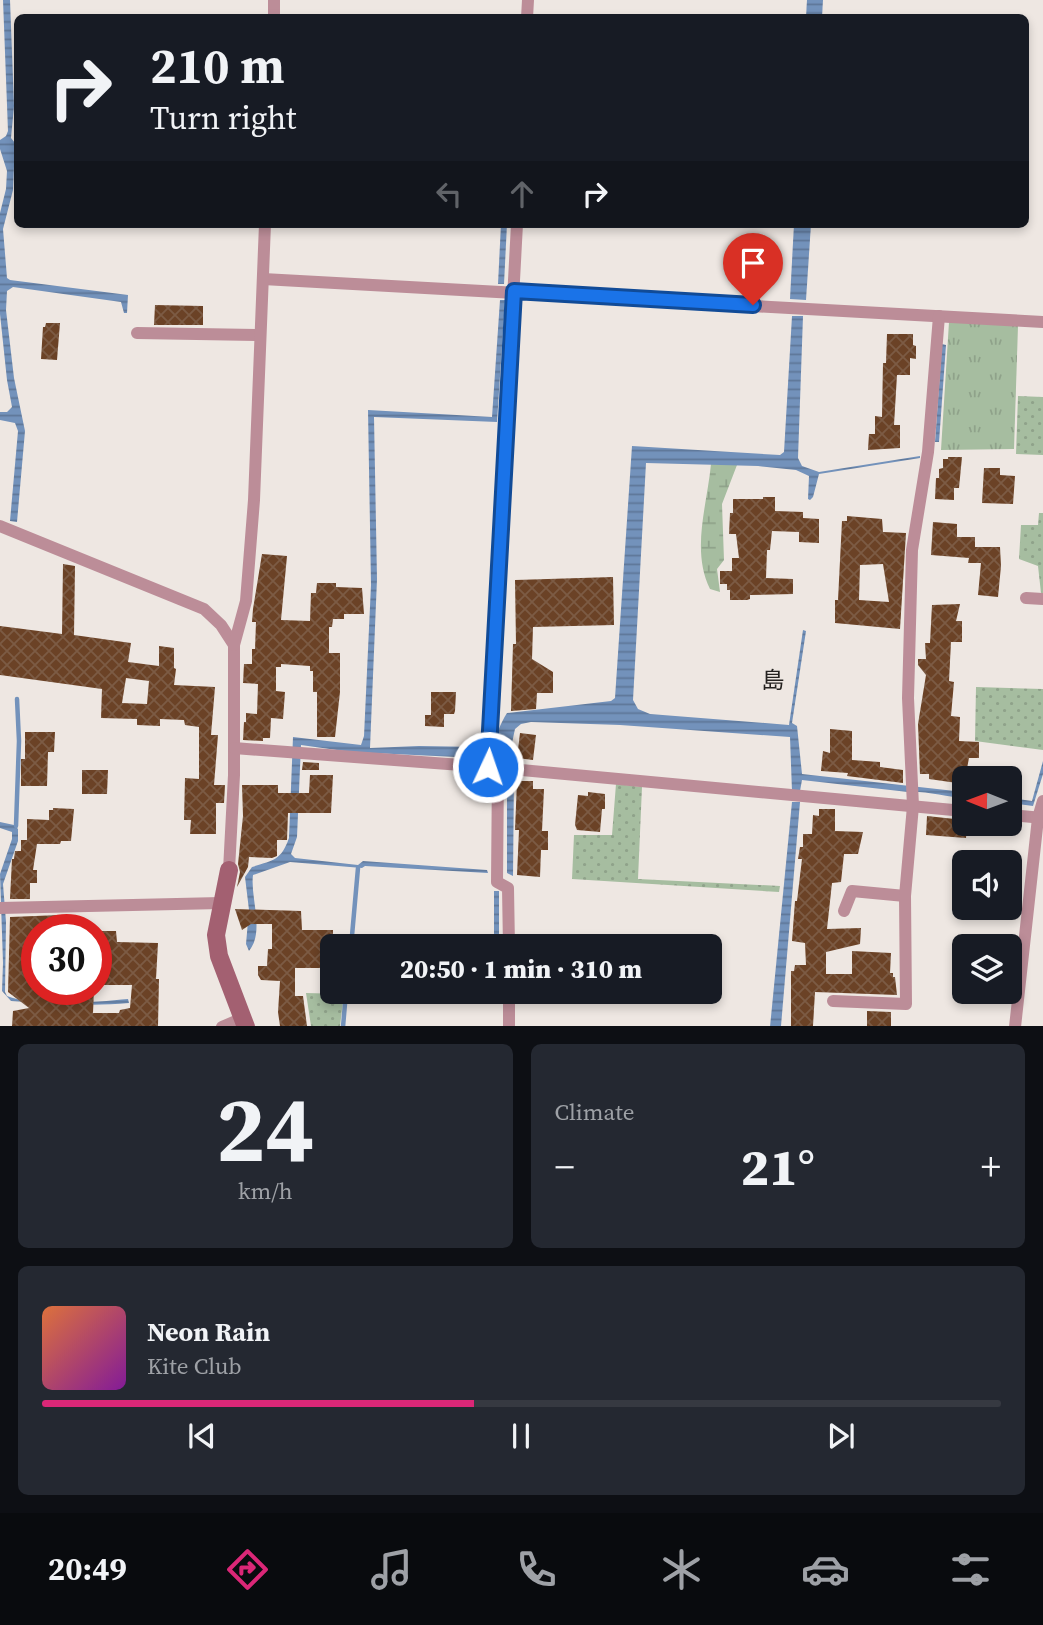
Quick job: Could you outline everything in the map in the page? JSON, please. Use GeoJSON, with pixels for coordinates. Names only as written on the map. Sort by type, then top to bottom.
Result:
{"type":"FeatureCollection","features":[{"type":"Feature","properties":{"kind":"street"},"geometry":{"type":"LineString","coordinates":[[226,1026],[244,1022],[219,956],[216,935],[229,870],[234,748],[234,645],[246,601],[254,500],[265,228]]}},
{"type":"Feature","properties":{"kind":"street"},"geometry":{"type":"LineString","coordinates":[[509,934],[508,888],[498,881],[493,768],[517,228]]}},
{"type":"Feature","properties":{"kind":"street"},"geometry":{"type":"LineString","coordinates":[[262,279],[1043,322]]}},
{"type":"Feature","properties":{"kind":"street"},"geometry":{"type":"LineString","coordinates":[[833,1001],[906,1004],[905,896],[913,806],[908,698],[912,550],[928,452],[939,316]]}},
{"type":"Feature","properties":{"kind":"street"},"geometry":{"type":"LineString","coordinates":[[137,332],[260,335]]}},
{"type":"Feature","properties":{"kind":"street"},"geometry":{"type":"LineString","coordinates":[[0,526],[204,609],[221,625],[234,645]]}},
{"type":"Feature","properties":{"kind":"street"},"geometry":{"type":"LineString","coordinates":[[1026,598],[1043,599]]}},
{"type":"Feature","properties":{"kind":"street"},"geometry":{"type":"LineString","coordinates":[[234,748],[493,768],[952,810]]}},
{"type":"Feature","properties":{"kind":"street"},"geometry":{"type":"LineString","coordinates":[[1015,1026],[1043,801]]}},
{"type":"Feature","properties":{"kind":"street"},"geometry":{"type":"LineString","coordinates":[[1022,816],[1040,818]]}},
{"type":"Feature","properties":{"kind":"street"},"geometry":{"type":"LineString","coordinates":[[844,911],[852,891],[905,896]]}},
{"type":"Feature","properties":{"kind":"street"},"geometry":{"type":"LineString","coordinates":[[0,908],[221,903]]}},
{"type":"Feature","properties":{"kind":"street"},"geometry":{"type":"LineString","coordinates":[[509,1004],[509,1026]]}},
{"type":"Feature","properties":{"kind":"green space"},"geometry":{"type":"Polygon","coordinates":[[[949,322],[1018,326],[1014,449],[941,450],[949,322]]]}},
{"type":"Feature","properties":{"kind":"green space"},"geometry":{"type":"Polygon","coordinates":[[[1018,396],[1043,397],[1043,455],[1016,454],[1018,396]]]}},
{"type":"Feature","properties":{"kind":"green space"},"geometry":{"type":"Polygon","coordinates":[[[711,464],[737,465],[722,504],[724,560],[717,569],[720,592],[710,589],[702,559],[702,528],[711,464]]]}},
{"type":"Feature","properties":{"kind":"green space"},"geometry":{"type":"Polygon","coordinates":[[[1039,513],[1043,513],[1043,593],[1038,566],[1019,559],[1021,525],[1038,525],[1039,513]]]}},
{"type":"Feature","properties":{"kind":"green space"},"geometry":{"type":"Polygon","coordinates":[[[976,687],[1043,689],[1043,750],[975,741],[976,687]]]}},
{"type":"Feature","properties":{"kind":"green space"},"geometry":{"type":"Polygon","coordinates":[[[616,784],[642,787],[638,879],[780,886],[779,892],[572,879],[574,835],[612,835],[616,784]]]}},
{"type":"Feature","properties":{"kind":"green space"},"geometry":{"type":"Polygon","coordinates":[[[306,993],[320,993],[320,1004],[343,1004],[340,1026],[311,1026],[306,993]]]}},
{"type":"Feature","properties":{"kind":"water"},"geometry":{"type":"Polygon","coordinates":[[[3,0],[10,0],[14,106],[11,138],[14,142],[13,190],[3,229],[7,278],[128,295],[127,313],[124,313],[121,302],[13,287],[7,291],[6,310],[14,378],[25,431],[17,522],[10,521],[18,431],[15,423],[0,420],[0,412],[7,412],[12,407],[0,314],[0,213],[7,171],[0,140],[8,131],[3,0]]]}},
{"type":"Feature","properties":{"kind":"water"},"geometry":{"type":"Polygon","coordinates":[[[807,0],[823,0],[822,14],[806,14],[807,0]]]}},
{"type":"Feature","properties":{"kind":"water"},"geometry":{"type":"Polygon","coordinates":[[[501,228],[507,228],[504,284],[498,284],[501,228]]]}},
{"type":"Feature","properties":{"kind":"water"},"geometry":{"type":"Polygon","coordinates":[[[794,228],[811,228],[806,300],[790,299],[794,228]]]}},
{"type":"Feature","properties":{"kind":"water"},"geometry":{"type":"Polygon","coordinates":[[[500,300],[505,300],[497,422],[374,417],[377,579],[370,748],[480,747],[478,758],[351,752],[301,745],[297,837],[291,854],[295,858],[358,865],[363,861],[487,870],[488,873],[290,862],[253,875],[257,924],[254,943],[249,951],[246,944],[249,910],[245,877],[252,867],[271,861],[279,855],[289,838],[293,737],[361,745],[364,736],[371,585],[368,410],[492,417],[500,300]]]}},
{"type":"Feature","properties":{"kind":"water"},"geometry":{"type":"Polygon","coordinates":[[[792,316],[803,316],[798,458],[802,466],[819,472],[920,458],[819,474],[810,500],[809,476],[796,470],[758,466],[646,463],[633,700],[638,709],[650,714],[789,725],[803,630],[806,631],[792,723],[797,726],[802,774],[952,791],[952,796],[802,780],[800,791],[792,791],[790,737],[620,725],[531,722],[521,724],[515,729],[510,758],[514,775],[513,876],[507,873],[507,764],[499,763],[496,743],[498,731],[507,713],[611,701],[615,698],[632,446],[780,455],[784,452],[792,316]]]}},
{"type":"Feature","properties":{"kind":"water"},"geometry":{"type":"Polygon","coordinates":[[[942,344],[946,345],[939,442],[935,442],[942,344]]]}},
{"type":"Feature","properties":{"kind":"water"},"geometry":{"type":"Polygon","coordinates":[[[1043,761],[1043,774],[1033,806],[1022,805],[1022,800],[1032,801],[1043,761]]]}},
{"type":"Feature","properties":{"kind":"water"},"geometry":{"type":"Polygon","coordinates":[[[792,802],[800,802],[781,1026],[770,1026],[792,802]]]}},
{"type":"Feature","properties":{"kind":"water"},"geometry":{"type":"Polygon","coordinates":[[[0,822],[14,825],[18,829],[18,841],[3,884],[6,922],[5,992],[7,996],[21,1002],[11,1001],[2,991],[0,874],[12,832],[0,828],[0,822]]]}},
{"type":"Feature","properties":{"kind":"water"},"geometry":{"type":"Polygon","coordinates":[[[494,891],[499,891],[499,934],[494,934],[494,891]]]}},
{"type":"Feature","properties":{"kind":"water"},"geometry":{"type":"Polygon","coordinates":[[[128,999],[129,1003],[114,1004],[112,1000],[128,999]]]}},
{"type":"Feature","properties":{"kind":"building"},"geometry":{"type":"Polygon","coordinates":[[[155,305],[203,306],[203,325],[154,325],[155,305]]]}},
{"type":"Feature","properties":{"kind":"building"},"geometry":{"type":"Polygon","coordinates":[[[46,323],[60,323],[57,360],[41,359],[43,327],[46,323]]]}},
{"type":"Feature","properties":{"kind":"building"},"geometry":{"type":"Polygon","coordinates":[[[887,334],[913,334],[916,359],[910,358],[910,375],[897,375],[894,425],[900,425],[900,448],[868,450],[869,434],[875,434],[875,416],[882,417],[883,363],[886,363],[887,334]]]}},
{"type":"Feature","properties":{"kind":"building"},"geometry":{"type":"Polygon","coordinates":[[[962,457],[959,488],[954,488],[954,500],[935,499],[936,478],[939,478],[939,469],[943,468],[943,459],[962,457]]]}},
{"type":"Feature","properties":{"kind":"building"},"geometry":{"type":"Polygon","coordinates":[[[984,468],[1000,468],[1000,475],[1015,476],[1013,504],[982,503],[984,468]]]}},
{"type":"Feature","properties":{"kind":"building"},"geometry":{"type":"Polygon","coordinates":[[[775,497],[775,511],[803,512],[803,518],[819,519],[819,543],[799,542],[799,532],[772,531],[770,550],[767,550],[766,578],[793,579],[793,594],[750,595],[747,600],[730,600],[727,584],[720,584],[720,571],[732,571],[732,558],[739,558],[736,534],[729,534],[733,499],[775,497]]]}},
{"type":"Feature","properties":{"kind":"building"},"geometry":{"type":"Polygon","coordinates":[[[847,516],[882,519],[883,532],[906,533],[900,629],[835,623],[842,521],[847,521],[847,516]],[[883,564],[860,565],[859,600],[889,602],[883,564]]]}},
{"type":"Feature","properties":{"kind":"building"},"geometry":{"type":"Polygon","coordinates":[[[933,522],[957,524],[957,537],[975,537],[975,547],[1000,547],[998,597],[978,595],[981,563],[968,563],[969,558],[931,555],[933,522]]]}},
{"type":"Feature","properties":{"kind":"building"},"geometry":{"type":"Polygon","coordinates":[[[262,554],[287,556],[281,620],[310,621],[311,593],[316,593],[317,583],[362,588],[364,614],[344,614],[344,619],[333,619],[332,627],[329,627],[329,653],[340,653],[340,692],[335,737],[317,737],[317,692],[313,692],[313,671],[310,671],[310,666],[281,664],[281,667],[276,667],[276,691],[285,692],[283,719],[271,718],[270,738],[263,738],[263,741],[243,740],[246,713],[257,714],[258,684],[243,683],[244,664],[252,664],[252,649],[255,649],[256,622],[252,622],[262,554]]]}},
{"type":"Feature","properties":{"kind":"building"},"geometry":{"type":"Polygon","coordinates":[[[63,564],[75,566],[74,635],[131,643],[128,662],[159,666],[159,646],[174,648],[174,685],[215,687],[211,735],[218,735],[214,785],[225,785],[224,803],[216,803],[216,834],[190,834],[191,820],[184,820],[185,778],[199,779],[199,727],[185,725],[184,720],[160,719],[160,726],[137,725],[137,719],[101,718],[102,689],[0,675],[0,626],[62,634],[63,564]],[[126,678],[122,703],[147,704],[149,681],[126,678]]]}},
{"type":"Feature","properties":{"kind":"building"},"geometry":{"type":"Polygon","coordinates":[[[613,577],[614,625],[533,627],[532,659],[553,672],[553,693],[537,693],[536,709],[511,711],[513,644],[516,644],[515,580],[613,577]]]}},
{"type":"Feature","properties":{"kind":"building"},"geometry":{"type":"Polygon","coordinates":[[[960,604],[956,621],[962,621],[962,642],[951,642],[949,681],[954,682],[951,716],[960,717],[959,741],[979,742],[979,758],[969,758],[967,766],[952,766],[952,782],[929,779],[929,774],[920,774],[918,724],[926,675],[918,665],[918,659],[926,659],[925,643],[930,643],[932,605],[960,604]]]}},
{"type":"Feature","properties":{"kind":"building"},"geometry":{"type":"Polygon","coordinates":[[[431,692],[456,692],[454,714],[444,714],[444,727],[425,726],[425,715],[431,715],[431,692]]]}},
{"type":"Feature","properties":{"kind":"building"},"geometry":{"type":"Polygon","coordinates":[[[830,729],[852,731],[852,760],[880,762],[880,767],[903,770],[903,783],[821,771],[823,751],[830,753],[830,729]]]}},
{"type":"Feature","properties":{"kind":"building"},"geometry":{"type":"Polygon","coordinates":[[[25,732],[55,732],[54,752],[48,752],[47,786],[21,786],[25,732]]]}},
{"type":"Feature","properties":{"kind":"building"},"geometry":{"type":"Polygon","coordinates":[[[520,733],[536,735],[533,760],[517,758],[520,733]]]}},
{"type":"Feature","properties":{"kind":"building"},"geometry":{"type":"Polygon","coordinates":[[[303,762],[319,763],[319,770],[302,770],[303,762]]]}},
{"type":"Feature","properties":{"kind":"building"},"geometry":{"type":"Polygon","coordinates":[[[82,770],[108,770],[107,794],[82,794],[82,770]]]}},
{"type":"Feature","properties":{"kind":"building"},"geometry":{"type":"Polygon","coordinates":[[[310,775],[333,775],[331,813],[288,813],[287,840],[277,840],[277,856],[249,857],[248,867],[237,887],[243,816],[242,785],[278,785],[278,793],[309,793],[310,775]]]}},
{"type":"Feature","properties":{"kind":"building"},"geometry":{"type":"Polygon","coordinates":[[[517,781],[533,781],[533,789],[544,789],[542,831],[548,831],[548,850],[541,850],[540,877],[517,875],[517,781]]]}},
{"type":"Feature","properties":{"kind":"building"},"geometry":{"type":"Polygon","coordinates":[[[588,792],[605,794],[600,832],[577,830],[575,825],[578,795],[588,796],[588,792]]]}},
{"type":"Feature","properties":{"kind":"building"},"geometry":{"type":"Polygon","coordinates":[[[74,809],[71,841],[37,844],[33,870],[37,870],[37,883],[30,883],[30,899],[10,899],[12,859],[15,851],[21,851],[21,840],[27,840],[27,819],[49,820],[49,810],[74,809]]]}},
{"type":"Feature","properties":{"kind":"building"},"geometry":{"type":"Polygon","coordinates":[[[819,809],[835,809],[835,831],[863,832],[858,854],[844,854],[841,882],[832,883],[827,929],[861,928],[860,944],[826,952],[826,974],[852,974],[852,951],[891,953],[890,973],[895,977],[897,995],[815,992],[813,1026],[791,1026],[791,971],[794,971],[795,965],[806,965],[805,943],[792,941],[802,859],[798,859],[800,847],[803,847],[803,834],[812,834],[813,815],[819,816],[819,809]]]}},
{"type":"Feature","properties":{"kind":"building"},"geometry":{"type":"Polygon","coordinates":[[[927,816],[952,819],[952,836],[966,836],[966,838],[926,835],[927,816]]]}},
{"type":"Feature","properties":{"kind":"building"},"geometry":{"type":"Polygon","coordinates":[[[235,909],[301,911],[302,930],[333,930],[333,934],[320,934],[320,968],[295,968],[295,996],[303,996],[307,1026],[280,1026],[280,981],[261,980],[258,975],[258,966],[267,966],[268,949],[272,949],[272,924],[251,924],[242,930],[235,909]]]}},
{"type":"Feature","properties":{"kind":"building"},"geometry":{"type":"Polygon","coordinates":[[[10,917],[21,917],[21,1002],[8,992],[10,917]]]}},
{"type":"Feature","properties":{"kind":"building"},"geometry":{"type":"Polygon","coordinates":[[[112,931],[116,931],[117,942],[158,943],[158,1026],[12,1026],[13,1011],[29,1008],[25,1005],[93,1005],[93,1013],[119,1013],[120,1010],[130,1008],[132,985],[112,985],[112,931]]]}},
{"type":"Feature","properties":{"kind":"building"},"geometry":{"type":"Polygon","coordinates":[[[867,1011],[891,1012],[891,1026],[867,1026],[867,1011]]]}},
{"type":"Feature","properties":{"kind":"waterway"},"geometry":{"type":"LineString","coordinates":[[16,826],[19,741],[17,699]]}},
{"type":"Feature","properties":{"kind":"waterway"},"geometry":{"type":"LineString","coordinates":[[352,934],[358,868]]}},
{"type":"Feature","properties":{"kind":"waterway"},"geometry":{"type":"LineString","coordinates":[[343,1026],[345,1004]]}},
{"type":"Feature","properties":{"kind":"district","name":"島"},"geometry":{"type":"Point","coordinates":[773,680]}},
{"type":"Feature","properties":{"kind":"route"},"geometry":{"type":"LineString","coordinates":[[488,767],[514,291],[753,305]]}}]}
